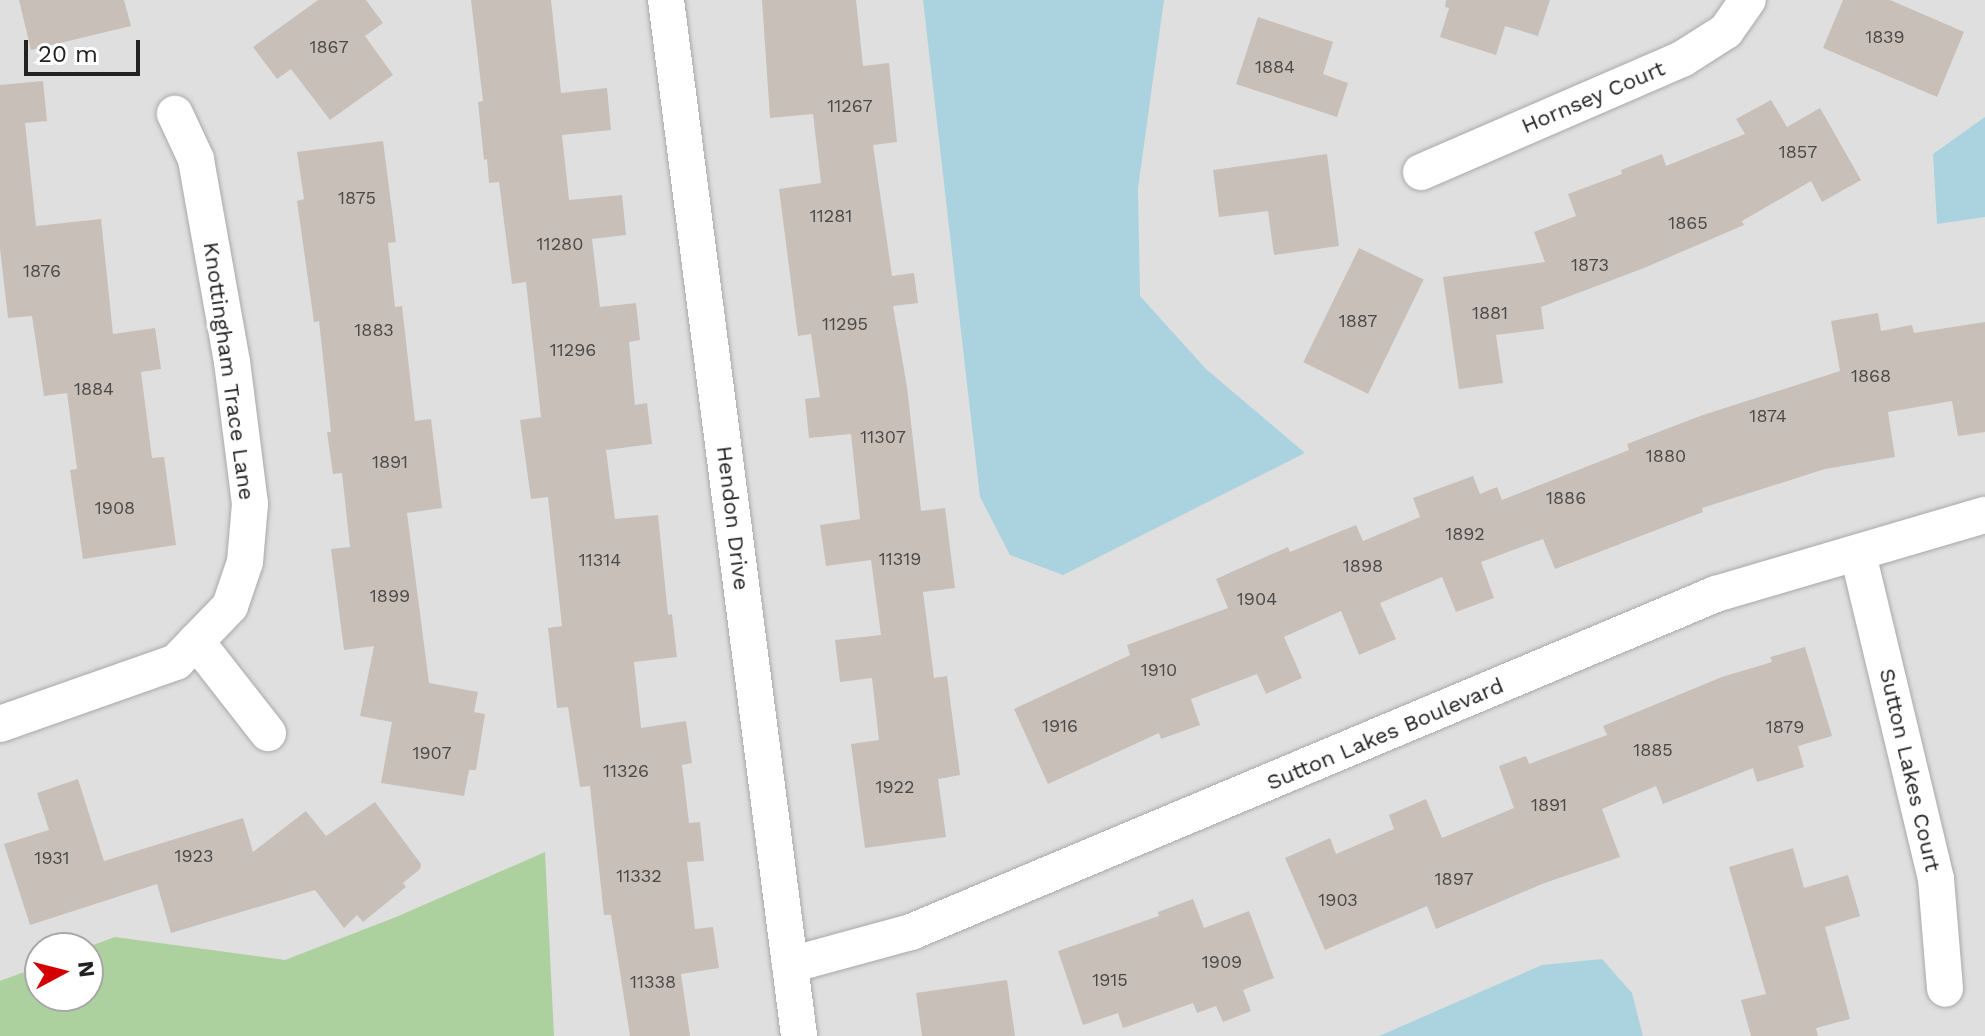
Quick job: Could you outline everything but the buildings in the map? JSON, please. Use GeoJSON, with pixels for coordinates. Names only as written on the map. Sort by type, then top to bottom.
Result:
{"type":"FeatureCollection","features":[{"type":"Feature","properties":{"kind":"street","name":"Hendon Drive"},"geometry":{"type":"LineString","coordinates":[[666,0],[799,1036]]}},
{"type":"Feature","properties":{"kind":"street","name":"Hornsey Court"},"geometry":{"type":"LineString","coordinates":[[1421,172],[1682,59],[1726,31],[1748,0]]}},
{"type":"Feature","properties":{"kind":"street","name":"Knottingham Trace Lane"},"geometry":{"type":"LineString","coordinates":[[0,724],[176,662],[230,606],[245,562],[250,504],[232,362],[196,159],[175,114]]}},
{"type":"Feature","properties":{"kind":"street","name":"Sutton Lakes Boulevard"},"geometry":{"type":"LineString","coordinates":[[790,965],[911,932],[1716,594],[1858,554],[1950,522],[1985,515]]}},
{"type":"Feature","properties":{"kind":"street","name":"Sutton Lakes Court"},"geometry":{"type":"LineString","coordinates":[[1858,554],[1936,879],[1945,989]]}},
{"type":"Feature","properties":{"kind":"street"},"geometry":{"type":"LineString","coordinates":[[196,641],[268,733]]}},
{"type":"Feature","properties":{"kind":"shaded area"},"geometry":{"type":"Polygon","coordinates":[[[0,0],[1985,0],[1985,1036],[0,1036],[0,0]]]}},
{"type":"Feature","properties":{"kind":"green space"},"geometry":{"type":"Polygon","coordinates":[[[545,852],[554,1036],[0,1036],[0,981],[24,972],[24,1012],[104,1012],[104,941],[115,937],[285,960],[396,917],[545,852]]]}},
{"type":"Feature","properties":{"kind":"water"},"geometry":{"type":"Polygon","coordinates":[[[923,0],[1164,0],[1138,188],[1140,296],[1206,369],[1305,453],[1063,575],[1010,555],[980,497],[923,0]]]}},
{"type":"Feature","properties":{"kind":"water"},"geometry":{"type":"Polygon","coordinates":[[[1985,117],[1985,217],[1937,224],[1933,154],[1985,117]]]}},
{"type":"Feature","properties":{"kind":"water"},"geometry":{"type":"Polygon","coordinates":[[[1602,959],[1632,993],[1643,1036],[1379,1036],[1542,965],[1602,959]]]}}]}
